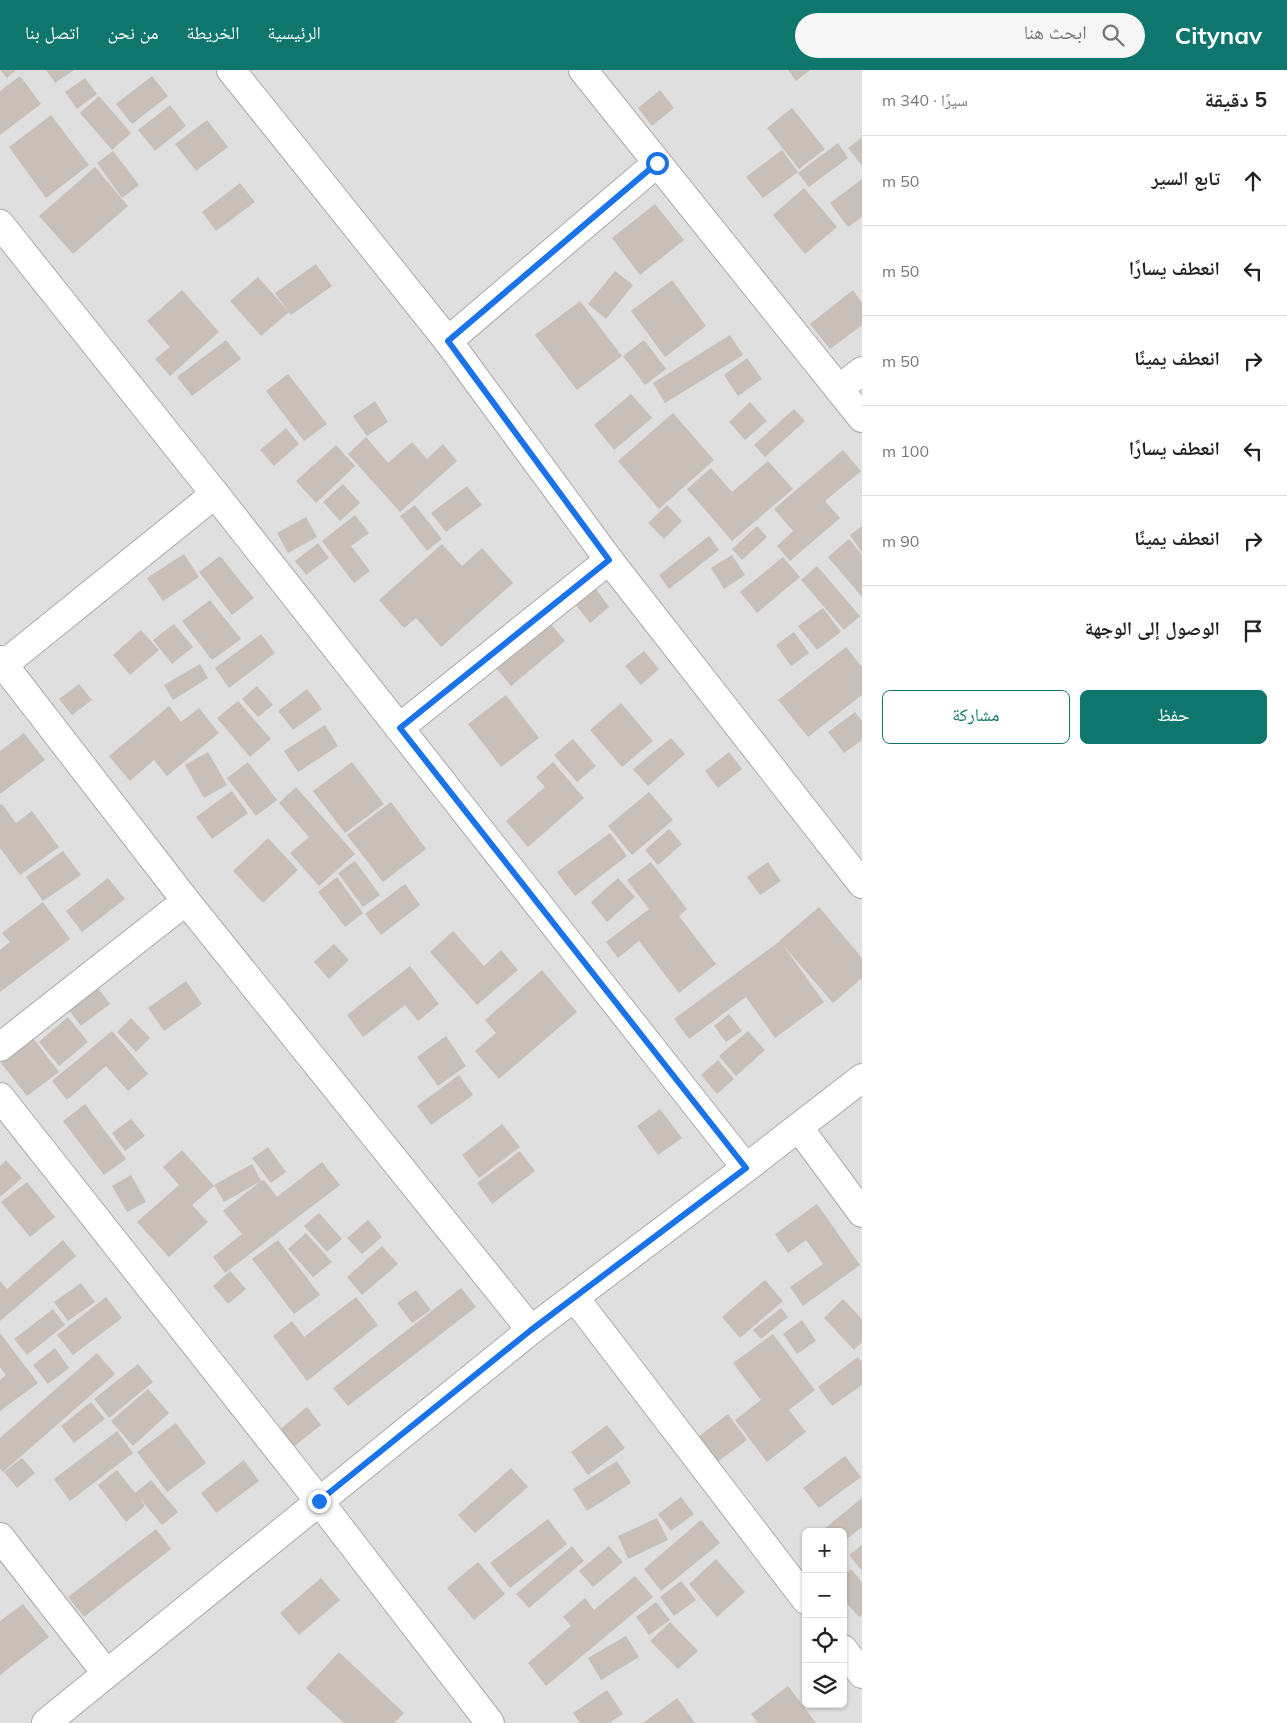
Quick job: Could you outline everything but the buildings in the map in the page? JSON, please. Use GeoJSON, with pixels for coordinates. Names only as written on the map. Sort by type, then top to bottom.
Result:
{"type":"FeatureCollection","features":[{"type":"Feature","properties":{"kind":"street"},"geometry":{"type":"LineString","coordinates":[[231,70],[448,341],[609,560],[862,884]]}},
{"type":"Feature","properties":{"kind":"street"},"geometry":{"type":"LineString","coordinates":[[583,70],[862,418]]}},
{"type":"Feature","properties":{"kind":"street"},"geometry":{"type":"LineString","coordinates":[[448,341],[657,163]]}},
{"type":"Feature","properties":{"kind":"street"},"geometry":{"type":"LineString","coordinates":[[0,226],[400,728],[746,1168]]}},
{"type":"Feature","properties":{"kind":"street"},"geometry":{"type":"LineString","coordinates":[[839,388],[862,371]]}},
{"type":"Feature","properties":{"kind":"street"},"geometry":{"type":"LineString","coordinates":[[214,494],[2,662],[186,901],[531,1330]]}},
{"type":"Feature","properties":{"kind":"street"},"geometry":{"type":"LineString","coordinates":[[400,728],[609,560]]}},
{"type":"Feature","properties":{"kind":"street"},"geometry":{"type":"LineString","coordinates":[[0,1047],[186,901]]}},
{"type":"Feature","properties":{"kind":"street"},"geometry":{"type":"LineString","coordinates":[[46,1723],[531,1330],[799,1128],[862,1078]]}},
{"type":"Feature","properties":{"kind":"street"},"geometry":{"type":"LineString","coordinates":[[0,1097],[319,1501],[490,1723]]}},
{"type":"Feature","properties":{"kind":"street"},"geometry":{"type":"LineString","coordinates":[[799,1128],[862,1213]]}},
{"type":"Feature","properties":{"kind":"street"},"geometry":{"type":"LineString","coordinates":[[575,1298],[802,1595]]}},
{"type":"Feature","properties":{"kind":"street"},"geometry":{"type":"LineString","coordinates":[[0,1537],[106,1673]]}},
{"type":"Feature","properties":{"kind":"street"},"geometry":{"type":"LineString","coordinates":[[847,1654],[862,1674]]}},
{"type":"Feature","properties":{"kind":"shaded area"},"geometry":{"type":"Polygon","coordinates":[[[0,70],[862,70],[862,1723],[0,1723],[0,70]]]}},
{"type":"Feature","properties":{"kind":"route"},"geometry":{"type":"LineString","coordinates":[[319,1501],[531,1330],[746,1168],[400,728],[609,560],[448,341],[657,163]]}}]}
